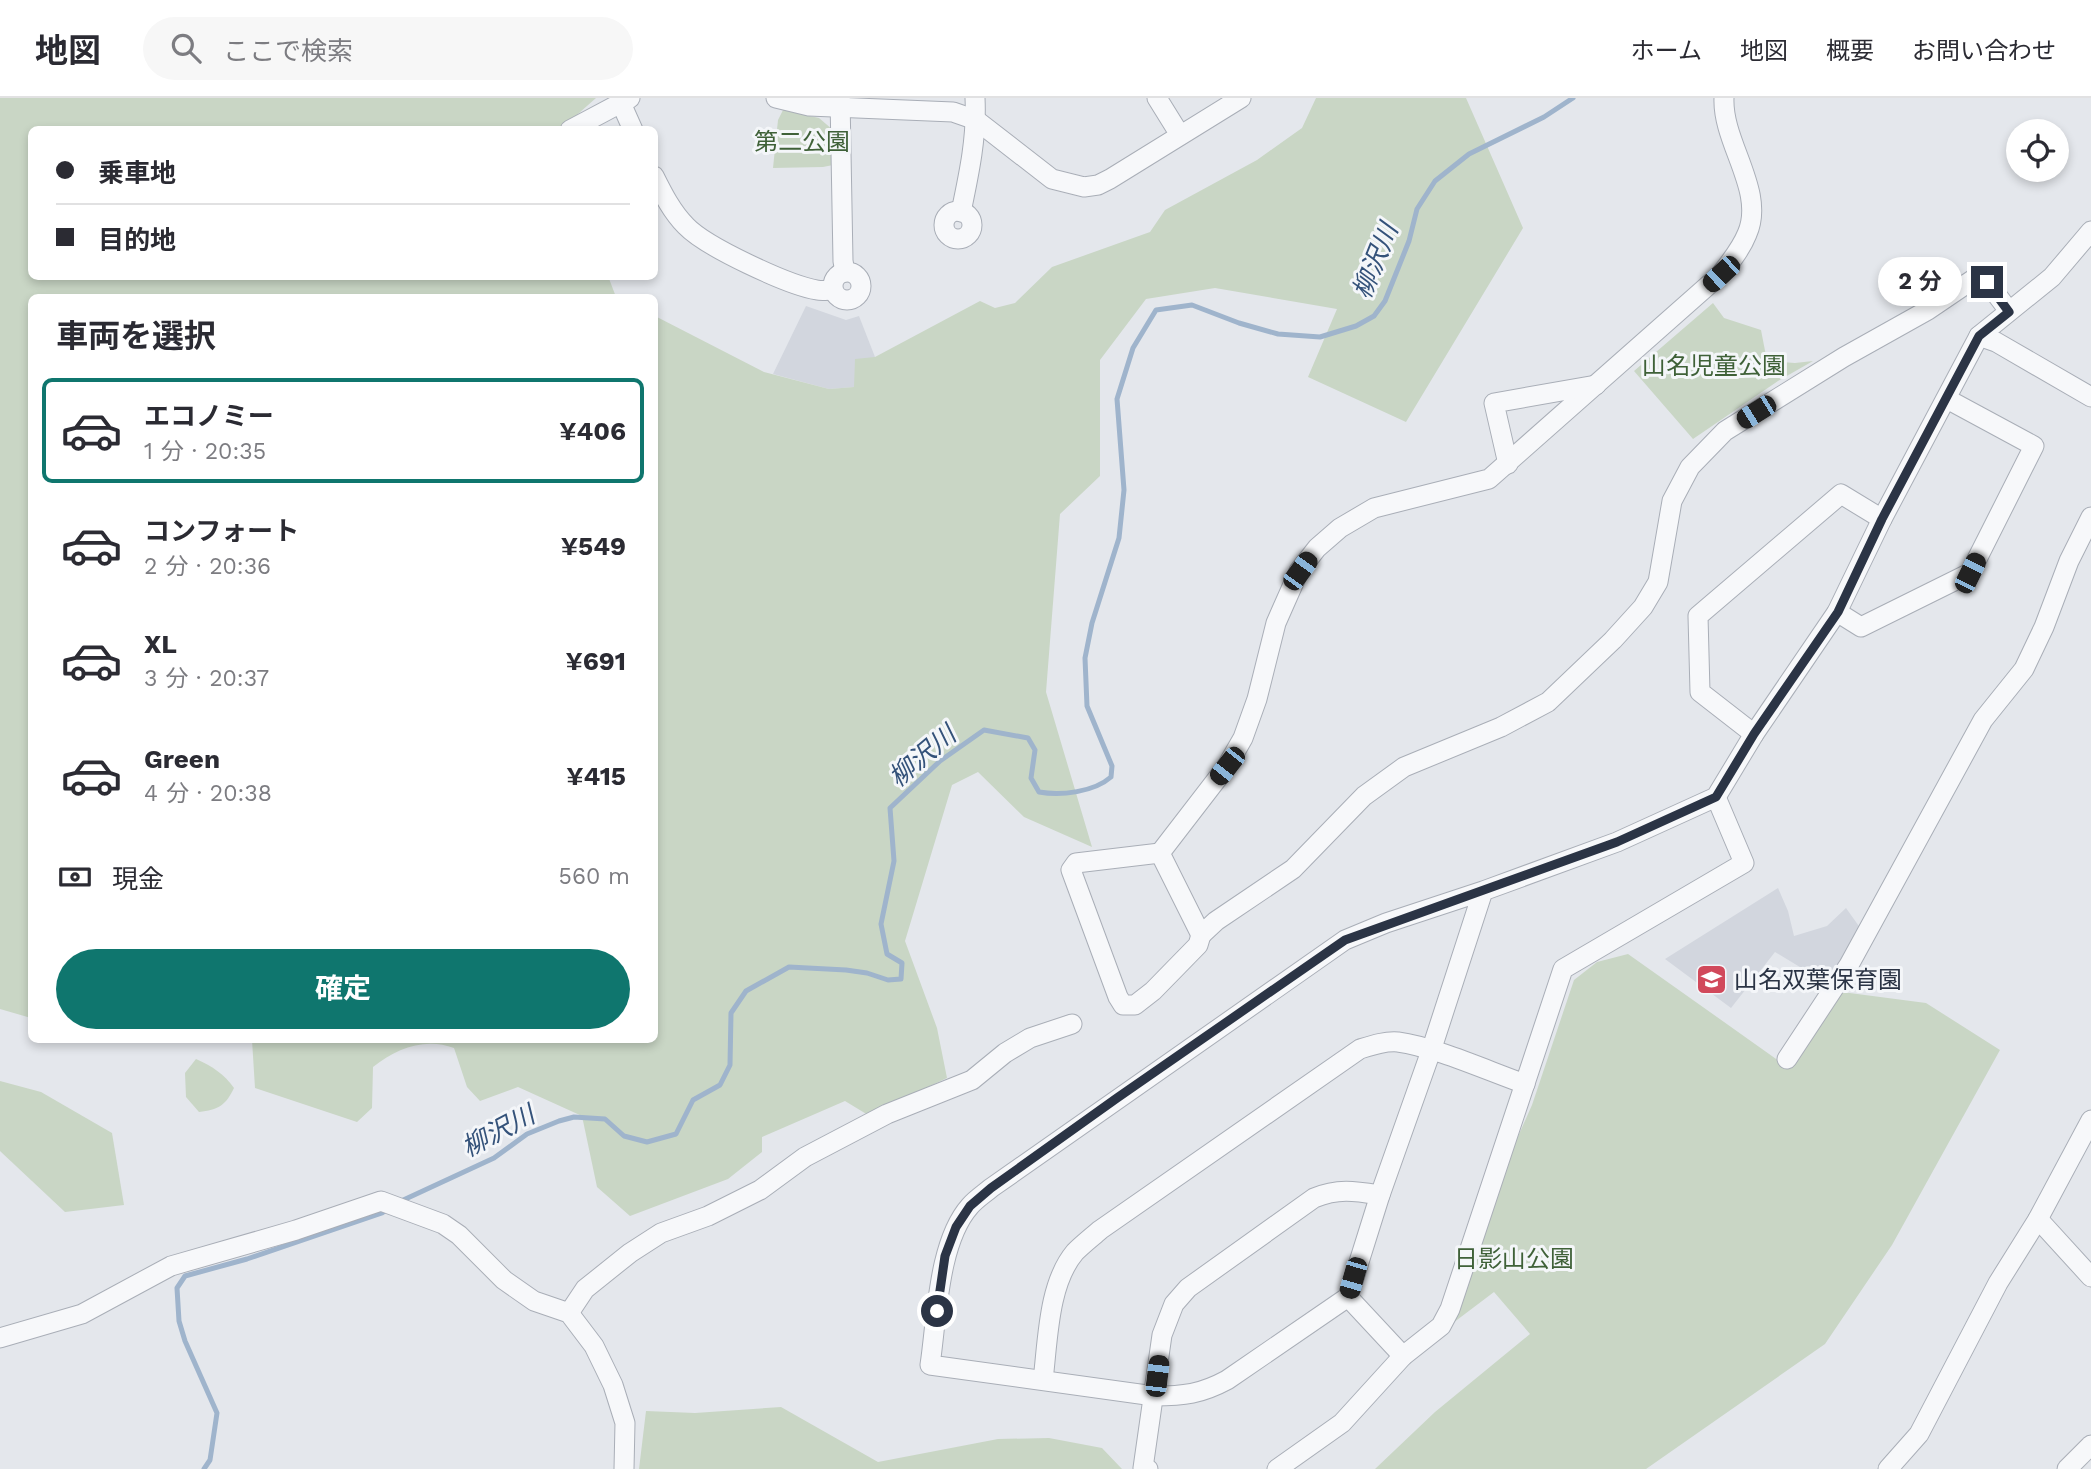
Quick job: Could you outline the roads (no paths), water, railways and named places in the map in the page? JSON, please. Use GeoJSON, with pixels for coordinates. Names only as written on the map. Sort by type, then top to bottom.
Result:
{"type":"FeatureCollection","features":[{"type":"Feature","properties":{"kind":"street"},"geometry":{"type":"LineString","coordinates":[[776,98],[809,106],[840,103],[953,112],[976,120],[1052,179],[1084,187],[1110,179],[1241,98]]}},
{"type":"Feature","properties":{"kind":"street"},"geometry":{"type":"LineString","coordinates":[[961,212],[976,120],[975,98]]}},
{"type":"Feature","properties":{"kind":"street"},"geometry":{"type":"LineString","coordinates":[[1157,98],[1180,135]]}},
{"type":"Feature","properties":{"kind":"street"},"geometry":{"type":"LineString","coordinates":[[1160,853],[1200,934],[1198,945],[1153,991],[1135,1005],[1123,1005],[1071,870],[1076,863],[1160,853],[1227,766],[1243,738],[1257,699],[1276,623],[1300,571],[1317,548],[1340,528],[1374,508],[1489,479],[1721,274],[1749,231],[1751,201],[1746,177],[1727,128],[1724,98]]}},
{"type":"Feature","properties":{"kind":"street"},"geometry":{"type":"LineString","coordinates":[[578,126],[625,101],[632,126]]}},
{"type":"Feature","properties":{"kind":"street"},"geometry":{"type":"LineString","coordinates":[[658,184],[669,206],[687,228],[713,247],[785,279],[817,290],[833,290],[834,280],[845,272],[840,103]]}},
{"type":"Feature","properties":{"kind":"street"},"geometry":{"type":"LineString","coordinates":[[1483,891],[1348,1297],[1227,1380],[1207,1391],[1177,1396],[1154,1396],[930,1365],[945,1256],[956,1227],[970,1206],[991,1188],[1345,940],[1617,842],[1716,797],[1754,734],[1838,612],[1882,519],[1979,336],[2052,277],[2091,231]]}},
{"type":"Feature","properties":{"kind":"street"},"geometry":{"type":"LineString","coordinates":[[1200,934],[1293,869],[1364,796],[1404,767],[1501,727],[1548,702],[1613,640],[1643,607],[1658,582],[1672,501],[1690,467],[1844,357],[1928,310],[1981,274],[2009,312]]}},
{"type":"Feature","properties":{"kind":"street"},"geometry":{"type":"LineString","coordinates":[[1979,336],[1996,342],[2091,397]]}},
{"type":"Feature","properties":{"kind":"street"},"geometry":{"type":"LineString","coordinates":[[1508,464],[1493,403],[1597,385]]}},
{"type":"Feature","properties":{"kind":"street"},"geometry":{"type":"LineString","coordinates":[[1838,612],[1861,626],[1970,573],[2034,446],[1947,399]]}},
{"type":"Feature","properties":{"kind":"street"},"geometry":{"type":"LineString","coordinates":[[1754,734],[1700,692],[1698,616],[1841,494],[1882,519]]}},
{"type":"Feature","properties":{"kind":"street"},"geometry":{"type":"LineString","coordinates":[[1787,1059],[1849,965],[1983,720],[2024,670],[2069,561],[2091,517]]}},
{"type":"Feature","properties":{"kind":"street"},"geometry":{"type":"LineString","coordinates":[[1277,1469],[1342,1423],[1403,1356],[1441,1326],[1450,1309],[1563,969],[1744,863],[1716,797]]}},
{"type":"Feature","properties":{"kind":"street"},"geometry":{"type":"LineString","coordinates":[[569,1313],[585,1289],[630,1253],[661,1233],[708,1216],[760,1190],[805,1157],[887,1114],[972,1080],[1005,1053],[1030,1038],[1044,1031],[1072,1024]]}},
{"type":"Feature","properties":{"kind":"street"},"geometry":{"type":"LineString","coordinates":[[1042,1380],[1056,1290],[1063,1270],[1084,1243],[1360,1049],[1376,1043],[1398,1042],[1525,1084]]}},
{"type":"Feature","properties":{"kind":"street"},"geometry":{"type":"LineString","coordinates":[[1888,1469],[1919,1434],[1997,1283],[2038,1219],[2091,1120]]}},
{"type":"Feature","properties":{"kind":"street"},"geometry":{"type":"LineString","coordinates":[[1148,1469],[1143,1468],[1162,1335],[1174,1304],[1188,1288],[1314,1198],[1334,1190],[1347,1189],[1380,1195]]}},
{"type":"Feature","properties":{"kind":"street"},"geometry":{"type":"LineString","coordinates":[[0,1338],[82,1314],[171,1266],[384,1202],[443,1224],[459,1235],[504,1280],[534,1301],[569,1313],[594,1346],[613,1385],[625,1423],[624,1469]]}},
{"type":"Feature","properties":{"kind":"street"},"geometry":{"type":"LineString","coordinates":[[2038,1219],[2091,1277]]}},
{"type":"Feature","properties":{"kind":"street"},"geometry":{"type":"LineString","coordinates":[[1348,1297],[1403,1356]]}},
{"type":"Feature","properties":{"kind":"street"},"geometry":{"type":"LineString","coordinates":[[2067,1469],[2091,1445]]}},
{"type":"Feature","properties":{"kind":"waterway","name":"柳沢川"},"geometry":{"type":"LineString","coordinates":[[399,1202],[494,1158],[527,1134],[574,1117],[605,1119],[624,1136],[647,1142],[676,1134],[693,1100],[720,1085],[730,1065],[731,1013],[746,991],[789,967],[846,970],[888,980],[901,979],[902,963],[887,954],[881,924],[894,861],[890,808],[940,761],[984,730],[1028,738],[1035,750],[1031,778],[1039,792],[1077,792],[1096,786],[1111,777],[1112,766],[1087,706],[1085,658],[1092,623],[1119,538],[1124,490],[1117,399],[1133,348],[1156,310],[1192,305],[1278,334],[1320,337],[1356,326],[1374,316],[1385,301],[1409,241],[1417,209],[1435,181],[1469,154],[1544,117],[1573,98]]}},
{"type":"Feature","properties":{"kind":"waterway","name":"柳沢川"},"geometry":{"type":"LineString","coordinates":[[204,1469],[210,1460],[217,1413],[179,1321],[177,1288],[185,1276],[247,1259],[388,1209]]}},
{"type":"Feature","properties":{"kind":"place","name":"山名双葉保育園"},"geometry":{"type":"Point","coordinates":[1711,980]}},
{"type":"Feature","properties":{"kind":"park label","name":"第二公園"},"geometry":{"type":"Point","coordinates":[802,142]}},
{"type":"Feature","properties":{"kind":"park label","name":"山名児童公園"},"geometry":{"type":"Point","coordinates":[1714,366]}},
{"type":"Feature","properties":{"kind":"park label","name":"日影山公園"},"geometry":{"type":"Point","coordinates":[1514,1259]}}]}
